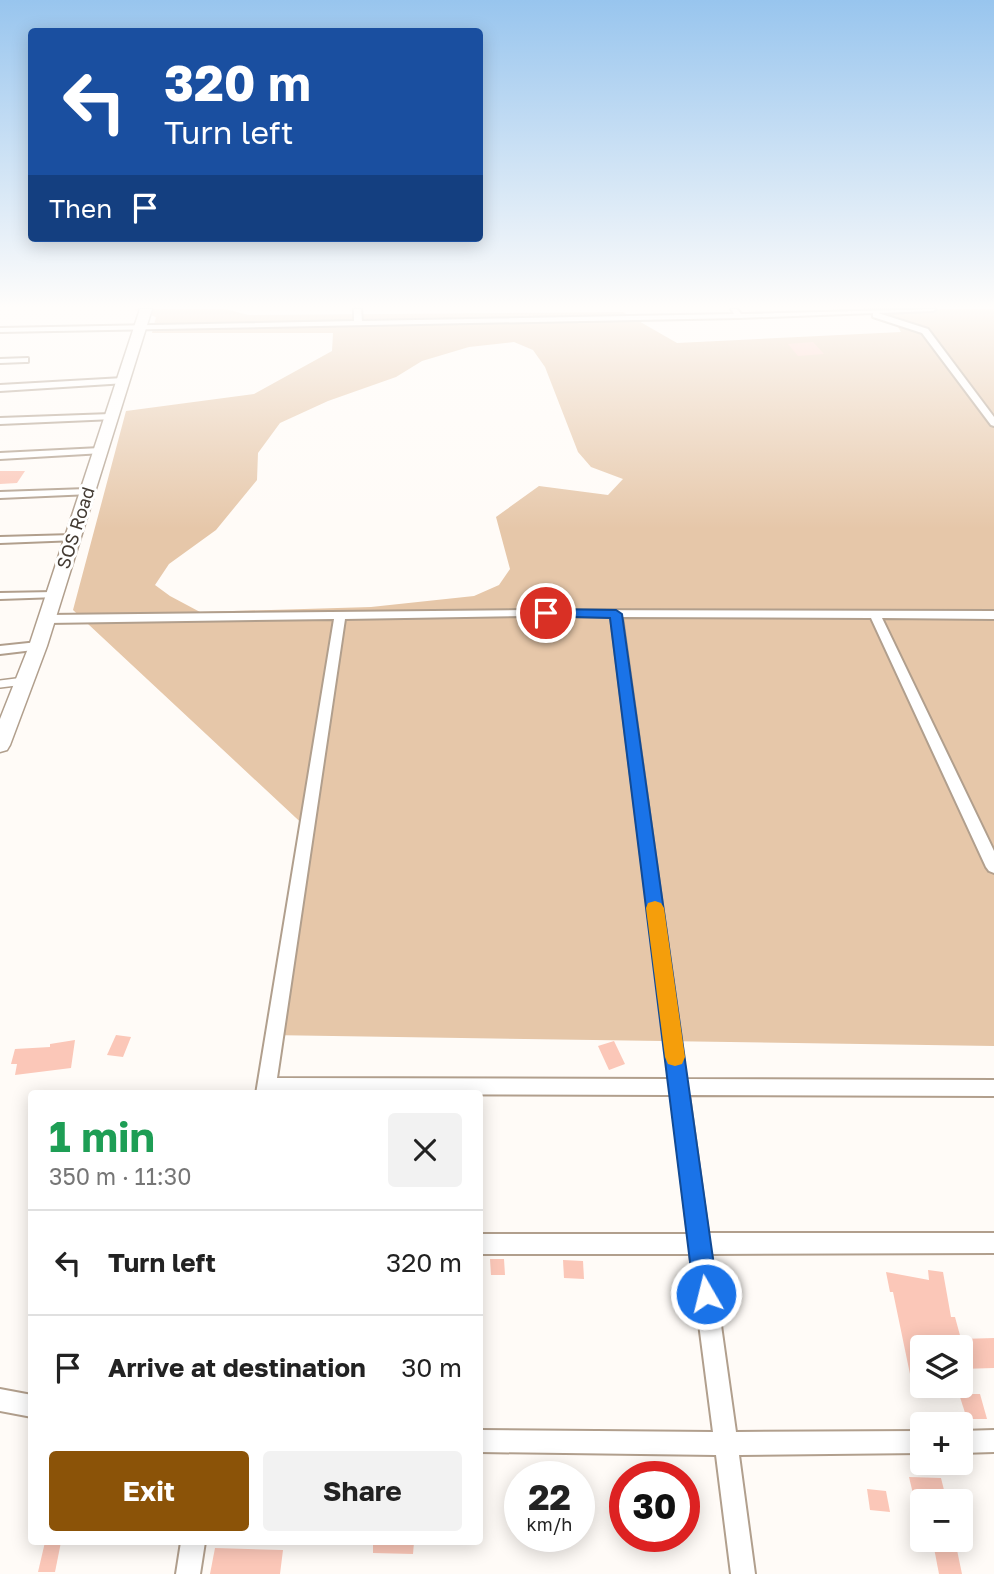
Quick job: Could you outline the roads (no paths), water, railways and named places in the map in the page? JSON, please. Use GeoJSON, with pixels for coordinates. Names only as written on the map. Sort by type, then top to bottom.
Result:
{"type":"FeatureCollection","features":[{"type":"Feature","properties":{"kind":"street"},"geometry":{"type":"LineString","coordinates":[[0,388],[113,382]]}},
{"type":"Feature","properties":{"kind":"street","name":"SOS Road"},"geometry":{"type":"LineString","coordinates":[[0,745],[38,646],[122,382]]}},
{"type":"Feature","properties":{"kind":"street"},"geometry":{"type":"LineString","coordinates":[[964,382],[994,423]]}},
{"type":"Feature","properties":{"kind":"street"},"geometry":{"type":"LineString","coordinates":[[0,421],[111,416]]}},
{"type":"Feature","properties":{"kind":"street"},"geometry":{"type":"LineString","coordinates":[[0,456],[100,451]]}},
{"type":"Feature","properties":{"kind":"street"},"geometry":{"type":"LineString","coordinates":[[0,495],[87,492]]}},
{"type":"Feature","properties":{"kind":"street"},"geometry":{"type":"LineString","coordinates":[[0,540],[73,538]]}},
{"type":"Feature","properties":{"kind":"street"},"geometry":{"type":"LineString","coordinates":[[0,596],[54,595]]}},
{"type":"Feature","properties":{"kind":"street"},"geometry":{"type":"LineString","coordinates":[[47,619],[616,614],[994,615]]}},
{"type":"Feature","properties":{"kind":"street"},"geometry":{"type":"LineString","coordinates":[[616,614],[743,1574]]}},
{"type":"Feature","properties":{"kind":"street"},"geometry":{"type":"LineString","coordinates":[[875,615],[994,867]]}},
{"type":"Feature","properties":{"kind":"street"},"geometry":{"type":"LineString","coordinates":[[340,616],[265,1090],[994,1088]]}},
{"type":"Feature","properties":{"kind":"street"},"geometry":{"type":"LineString","coordinates":[[0,650],[38,646]]}},
{"type":"Feature","properties":{"kind":"street"},"geometry":{"type":"LineString","coordinates":[[483,1244],[994,1243]]}},
{"type":"Feature","properties":{"kind":"street"},"geometry":{"type":"LineString","coordinates":[[0,1401],[28,1405]]}},
{"type":"Feature","properties":{"kind":"street"},"geometry":{"type":"LineString","coordinates":[[483,1441],[726,1444],[910,1442]]}},
{"type":"Feature","properties":{"kind":"street"},"geometry":{"type":"LineString","coordinates":[[973,1442],[994,1441]]}},
{"type":"Feature","properties":{"kind":"street"},"geometry":{"type":"LineString","coordinates":[[188,1574],[193,1545]]}},
{"type":"Feature","properties":{"kind":"lane"},"geometry":{"type":"LineString","coordinates":[[0,684],[25,680]]}}]}
